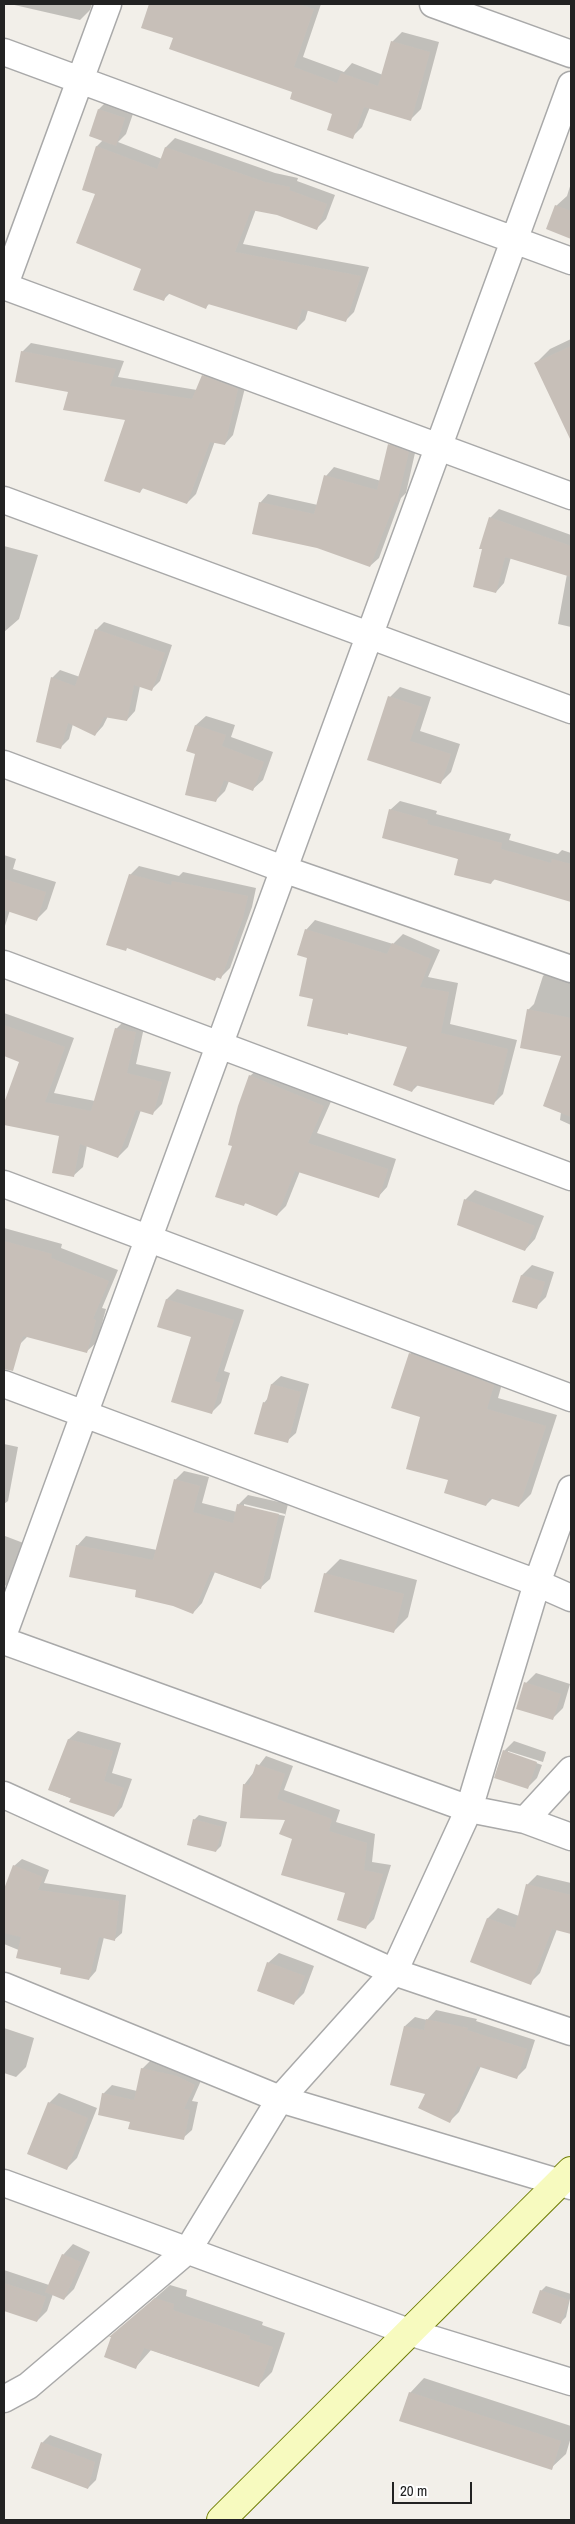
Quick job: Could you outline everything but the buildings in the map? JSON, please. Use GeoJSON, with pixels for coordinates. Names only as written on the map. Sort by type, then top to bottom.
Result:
{"type":"FeatureCollection","features":[{"type":"Feature","properties":{"kind":"street"},"geometry":{"type":"LineString","coordinates":[[108,4],[4,286],[571,496]]}},
{"type":"Feature","properties":{"kind":"street"},"geometry":{"type":"LineString","coordinates":[[434,4],[571,54]]}},
{"type":"Feature","properties":{"kind":"street"},"geometry":{"type":"LineString","coordinates":[[4,52],[571,261]]}},
{"type":"Feature","properties":{"kind":"street"},"geometry":{"type":"LineString","coordinates":[[4,1633],[571,85]]}},
{"type":"Feature","properties":{"kind":"street"},"geometry":{"type":"LineString","coordinates":[[4,500],[571,710]]}},
{"type":"Feature","properties":{"kind":"street"},"geometry":{"type":"LineString","coordinates":[[4,764],[283,869],[571,969]]}},
{"type":"Feature","properties":{"kind":"street"},"geometry":{"type":"LineString","coordinates":[[4,964],[219,1043],[571,1177]]}},
{"type":"Feature","properties":{"kind":"street"},"geometry":{"type":"LineString","coordinates":[[4,1184],[571,1398]]}},
{"type":"Feature","properties":{"kind":"street"},"geometry":{"type":"LineString","coordinates":[[4,1384],[537,1583],[571,1598]]}},
{"type":"Feature","properties":{"kind":"street"},"geometry":{"type":"LineString","coordinates":[[4,2399],[28,2386],[188,2250],[280,2099],[394,1972],[469,1809],[537,1583],[571,1489]]}},
{"type":"Feature","properties":{"kind":"street"},"geometry":{"type":"LineString","coordinates":[[4,1641],[469,1809],[524,1820],[571,1837]]}},
{"type":"Feature","properties":{"kind":"street"},"geometry":{"type":"LineString","coordinates":[[524,1820],[571,1770]]}},
{"type":"Feature","properties":{"kind":"street"},"geometry":{"type":"LineString","coordinates":[[4,1795],[394,1972],[571,2032]]}},
{"type":"Feature","properties":{"kind":"street"},"geometry":{"type":"LineString","coordinates":[[4,1986],[280,2099],[568,2179]]}},
{"type":"Feature","properties":{"kind":"street"},"geometry":{"type":"LineString","coordinates":[[221,2520],[410,2332],[568,2179]]}},
{"type":"Feature","properties":{"kind":"street"},"geometry":{"type":"LineString","coordinates":[[4,2183],[410,2332],[571,2382]]}},
{"type":"Feature","properties":{"kind":"street"},"geometry":{"type":"LineString","coordinates":[[4,2376],[28,2386]]}}]}
